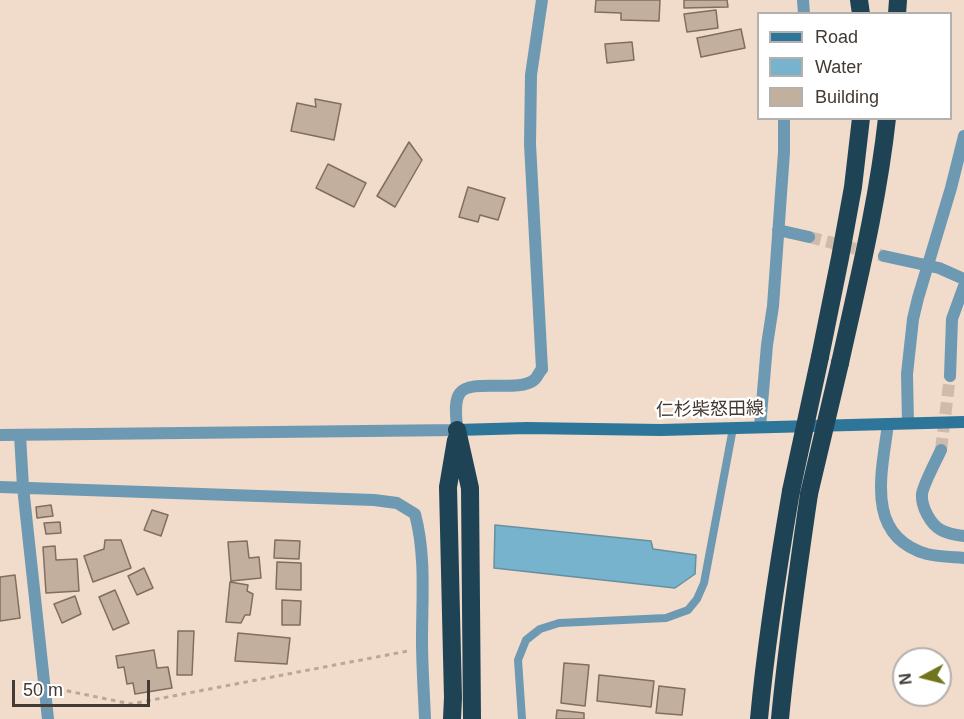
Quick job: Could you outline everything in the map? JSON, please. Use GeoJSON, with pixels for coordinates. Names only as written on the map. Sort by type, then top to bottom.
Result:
{"type":"FeatureCollection","features":[{"type":"Feature","properties":{"kind":"highway"},"geometry":{"type":"LineString","coordinates":[[780,719],[795,586],[800,493],[820,357],[853,187],[861,120]]}},
{"type":"Feature","properties":{"kind":"highway"},"geometry":{"type":"LineString","coordinates":[[759,719],[775,584],[840,363],[866,248],[884,149],[887,120]]}},
{"type":"Feature","properties":{"kind":"highway"},"geometry":{"type":"LineString","coordinates":[[452,719],[448,487],[457,430]]}},
{"type":"Feature","properties":{"kind":"highway"},"geometry":{"type":"LineString","coordinates":[[457,430],[470,488],[472,719]]}},
{"type":"Feature","properties":{"kind":"main road","name":"仁杉柴怒田線"},"geometry":{"type":"LineString","coordinates":[[457,430],[527,428],[661,430],[964,422]]}},
{"type":"Feature","properties":{"kind":"street"},"geometry":{"type":"LineString","coordinates":[[0,435],[457,430],[457,403],[460,393],[469,387],[524,385],[534,380],[542,369],[530,144],[531,75],[542,0]]}},
{"type":"Feature","properties":{"kind":"street"},"geometry":{"type":"LineString","coordinates":[[760,428],[767,345],[773,306],[784,152],[784,120]]}},
{"type":"Feature","properties":{"kind":"street"},"geometry":{"type":"LineString","coordinates":[[908,423],[907,374],[910,338],[918,298],[964,136]]}},
{"type":"Feature","properties":{"kind":"street"},"geometry":{"type":"LineString","coordinates":[[778,230],[810,237]]}},
{"type":"Feature","properties":{"kind":"street"},"geometry":{"type":"LineString","coordinates":[[884,256],[939,268],[964,279]]}},
{"type":"Feature","properties":{"kind":"street"},"geometry":{"type":"LineString","coordinates":[[950,376],[952,319],[964,286]]}},
{"type":"Feature","properties":{"kind":"street"},"geometry":{"type":"LineString","coordinates":[[888,424],[881,487],[882,509],[890,530],[907,545],[927,554],[964,558]]}},
{"type":"Feature","properties":{"kind":"street"},"geometry":{"type":"LineString","coordinates":[[20,435],[23,487],[48,719]]}},
{"type":"Feature","properties":{"kind":"street"},"geometry":{"type":"LineString","coordinates":[[941,450],[922,493],[923,505],[930,519],[940,530],[964,536]]}},
{"type":"Feature","properties":{"kind":"street"},"geometry":{"type":"LineString","coordinates":[[0,487],[397,502],[415,514],[421,535],[425,719]]}},
{"type":"Feature","properties":{"kind":"lane"},"geometry":{"type":"LineString","coordinates":[[522,719],[518,660],[526,640],[540,629],[559,623],[666,618],[688,610],[697,599],[704,583],[733,428]]}},
{"type":"Feature","properties":{"kind":"path"},"geometry":{"type":"LineString","coordinates":[[45,686],[132,704],[422,649]]}},
{"type":"Feature","properties":{"kind":"water"},"geometry":{"type":"Polygon","coordinates":[[[495,525],[651,541],[653,549],[696,555],[695,574],[675,588],[494,568],[495,525]]]}},
{"type":"Feature","properties":{"kind":"building"},"geometry":{"type":"Polygon","coordinates":[[[596,0],[660,0],[659,21],[621,20],[621,13],[595,12],[596,0]]]}},
{"type":"Feature","properties":{"kind":"building"},"geometry":{"type":"Polygon","coordinates":[[[684,0],[727,0],[728,7],[684,8],[684,0]]]}},
{"type":"Feature","properties":{"kind":"building"},"geometry":{"type":"Polygon","coordinates":[[[716,10],[718,28],[687,32],[684,14],[716,10]]]}},
{"type":"Feature","properties":{"kind":"building"},"geometry":{"type":"Polygon","coordinates":[[[741,29],[745,48],[701,57],[697,38],[741,29]]]}},
{"type":"Feature","properties":{"kind":"building"},"geometry":{"type":"Polygon","coordinates":[[[632,42],[634,60],[607,63],[605,44],[632,42]]]}},
{"type":"Feature","properties":{"kind":"building"},"geometry":{"type":"Polygon","coordinates":[[[315,99],[341,104],[334,140],[291,131],[297,103],[316,107],[315,99]]]}},
{"type":"Feature","properties":{"kind":"building"},"geometry":{"type":"Polygon","coordinates":[[[409,142],[422,160],[395,207],[377,196],[409,142]]]}},
{"type":"Feature","properties":{"kind":"building"},"geometry":{"type":"Polygon","coordinates":[[[328,164],[366,183],[354,207],[316,188],[328,164]]]}},
{"type":"Feature","properties":{"kind":"building"},"geometry":{"type":"Polygon","coordinates":[[[468,187],[505,198],[498,220],[480,215],[478,222],[459,217],[468,187]]]}},
{"type":"Feature","properties":{"kind":"building"},"geometry":{"type":"Polygon","coordinates":[[[51,505],[53,516],[37,518],[36,507],[51,505]]]}},
{"type":"Feature","properties":{"kind":"building"},"geometry":{"type":"Polygon","coordinates":[[[152,510],[168,515],[161,536],[144,530],[152,510]]]}},
{"type":"Feature","properties":{"kind":"building"},"geometry":{"type":"Polygon","coordinates":[[[60,522],[61,533],[46,534],[44,523],[60,522]]]}},
{"type":"Feature","properties":{"kind":"building"},"geometry":{"type":"Polygon","coordinates":[[[105,540],[121,540],[131,568],[93,582],[84,556],[104,549],[105,540]]]}},
{"type":"Feature","properties":{"kind":"building"},"geometry":{"type":"Polygon","coordinates":[[[275,540],[300,541],[299,559],[274,558],[275,540]]]}},
{"type":"Feature","properties":{"kind":"building"},"geometry":{"type":"Polygon","coordinates":[[[247,541],[249,558],[259,557],[261,578],[231,581],[228,542],[247,541]]]}},
{"type":"Feature","properties":{"kind":"building"},"geometry":{"type":"Polygon","coordinates":[[[55,546],[56,560],[77,559],[79,591],[46,593],[43,547],[55,546]]]}},
{"type":"Feature","properties":{"kind":"building"},"geometry":{"type":"Polygon","coordinates":[[[277,562],[301,563],[301,590],[276,589],[277,562]]]}},
{"type":"Feature","properties":{"kind":"building"},"geometry":{"type":"Polygon","coordinates":[[[144,568],[153,588],[137,595],[128,576],[144,568]]]}},
{"type":"Feature","properties":{"kind":"building"},"geometry":{"type":"Polygon","coordinates":[[[15,575],[20,618],[0,621],[0,577],[15,575]]]}},
{"type":"Feature","properties":{"kind":"building"},"geometry":{"type":"Polygon","coordinates":[[[230,582],[248,585],[247,591],[253,594],[250,615],[245,615],[241,623],[226,622],[230,582]]]}},
{"type":"Feature","properties":{"kind":"building"},"geometry":{"type":"Polygon","coordinates":[[[115,590],[129,623],[113,630],[99,597],[115,590]]]}},
{"type":"Feature","properties":{"kind":"building"},"geometry":{"type":"Polygon","coordinates":[[[75,596],[81,614],[62,623],[54,604],[75,596]]]}},
{"type":"Feature","properties":{"kind":"building"},"geometry":{"type":"Polygon","coordinates":[[[282,600],[301,601],[300,625],[282,625],[282,600]]]}},
{"type":"Feature","properties":{"kind":"building"},"geometry":{"type":"Polygon","coordinates":[[[178,631],[194,631],[192,675],[177,675],[178,631]]]}},
{"type":"Feature","properties":{"kind":"building"},"geometry":{"type":"Polygon","coordinates":[[[238,633],[290,638],[287,664],[235,661],[238,633]]]}},
{"type":"Feature","properties":{"kind":"building"},"geometry":{"type":"Polygon","coordinates":[[[154,650],[157,668],[168,667],[172,688],[135,694],[133,683],[127,684],[124,667],[118,668],[116,656],[154,650]]]}},
{"type":"Feature","properties":{"kind":"building"},"geometry":{"type":"Polygon","coordinates":[[[564,663],[589,665],[585,706],[561,703],[564,663]]]}},
{"type":"Feature","properties":{"kind":"building"},"geometry":{"type":"Polygon","coordinates":[[[599,675],[654,681],[651,707],[597,701],[599,675]]]}},
{"type":"Feature","properties":{"kind":"building"},"geometry":{"type":"Polygon","coordinates":[[[659,686],[685,689],[682,715],[656,713],[659,686]]]}},
{"type":"Feature","properties":{"kind":"building"},"geometry":{"type":"Polygon","coordinates":[[[557,710],[584,713],[584,719],[556,719],[557,710]]]}},
{"type":"Feature","properties":{"kind":"tunnel"},"geometry":{"type":"LineString","coordinates":[[809,237],[884,256]]}},
{"type":"Feature","properties":{"kind":"tunnel"},"geometry":{"type":"LineString","coordinates":[[941,450],[950,376]]}}]}
